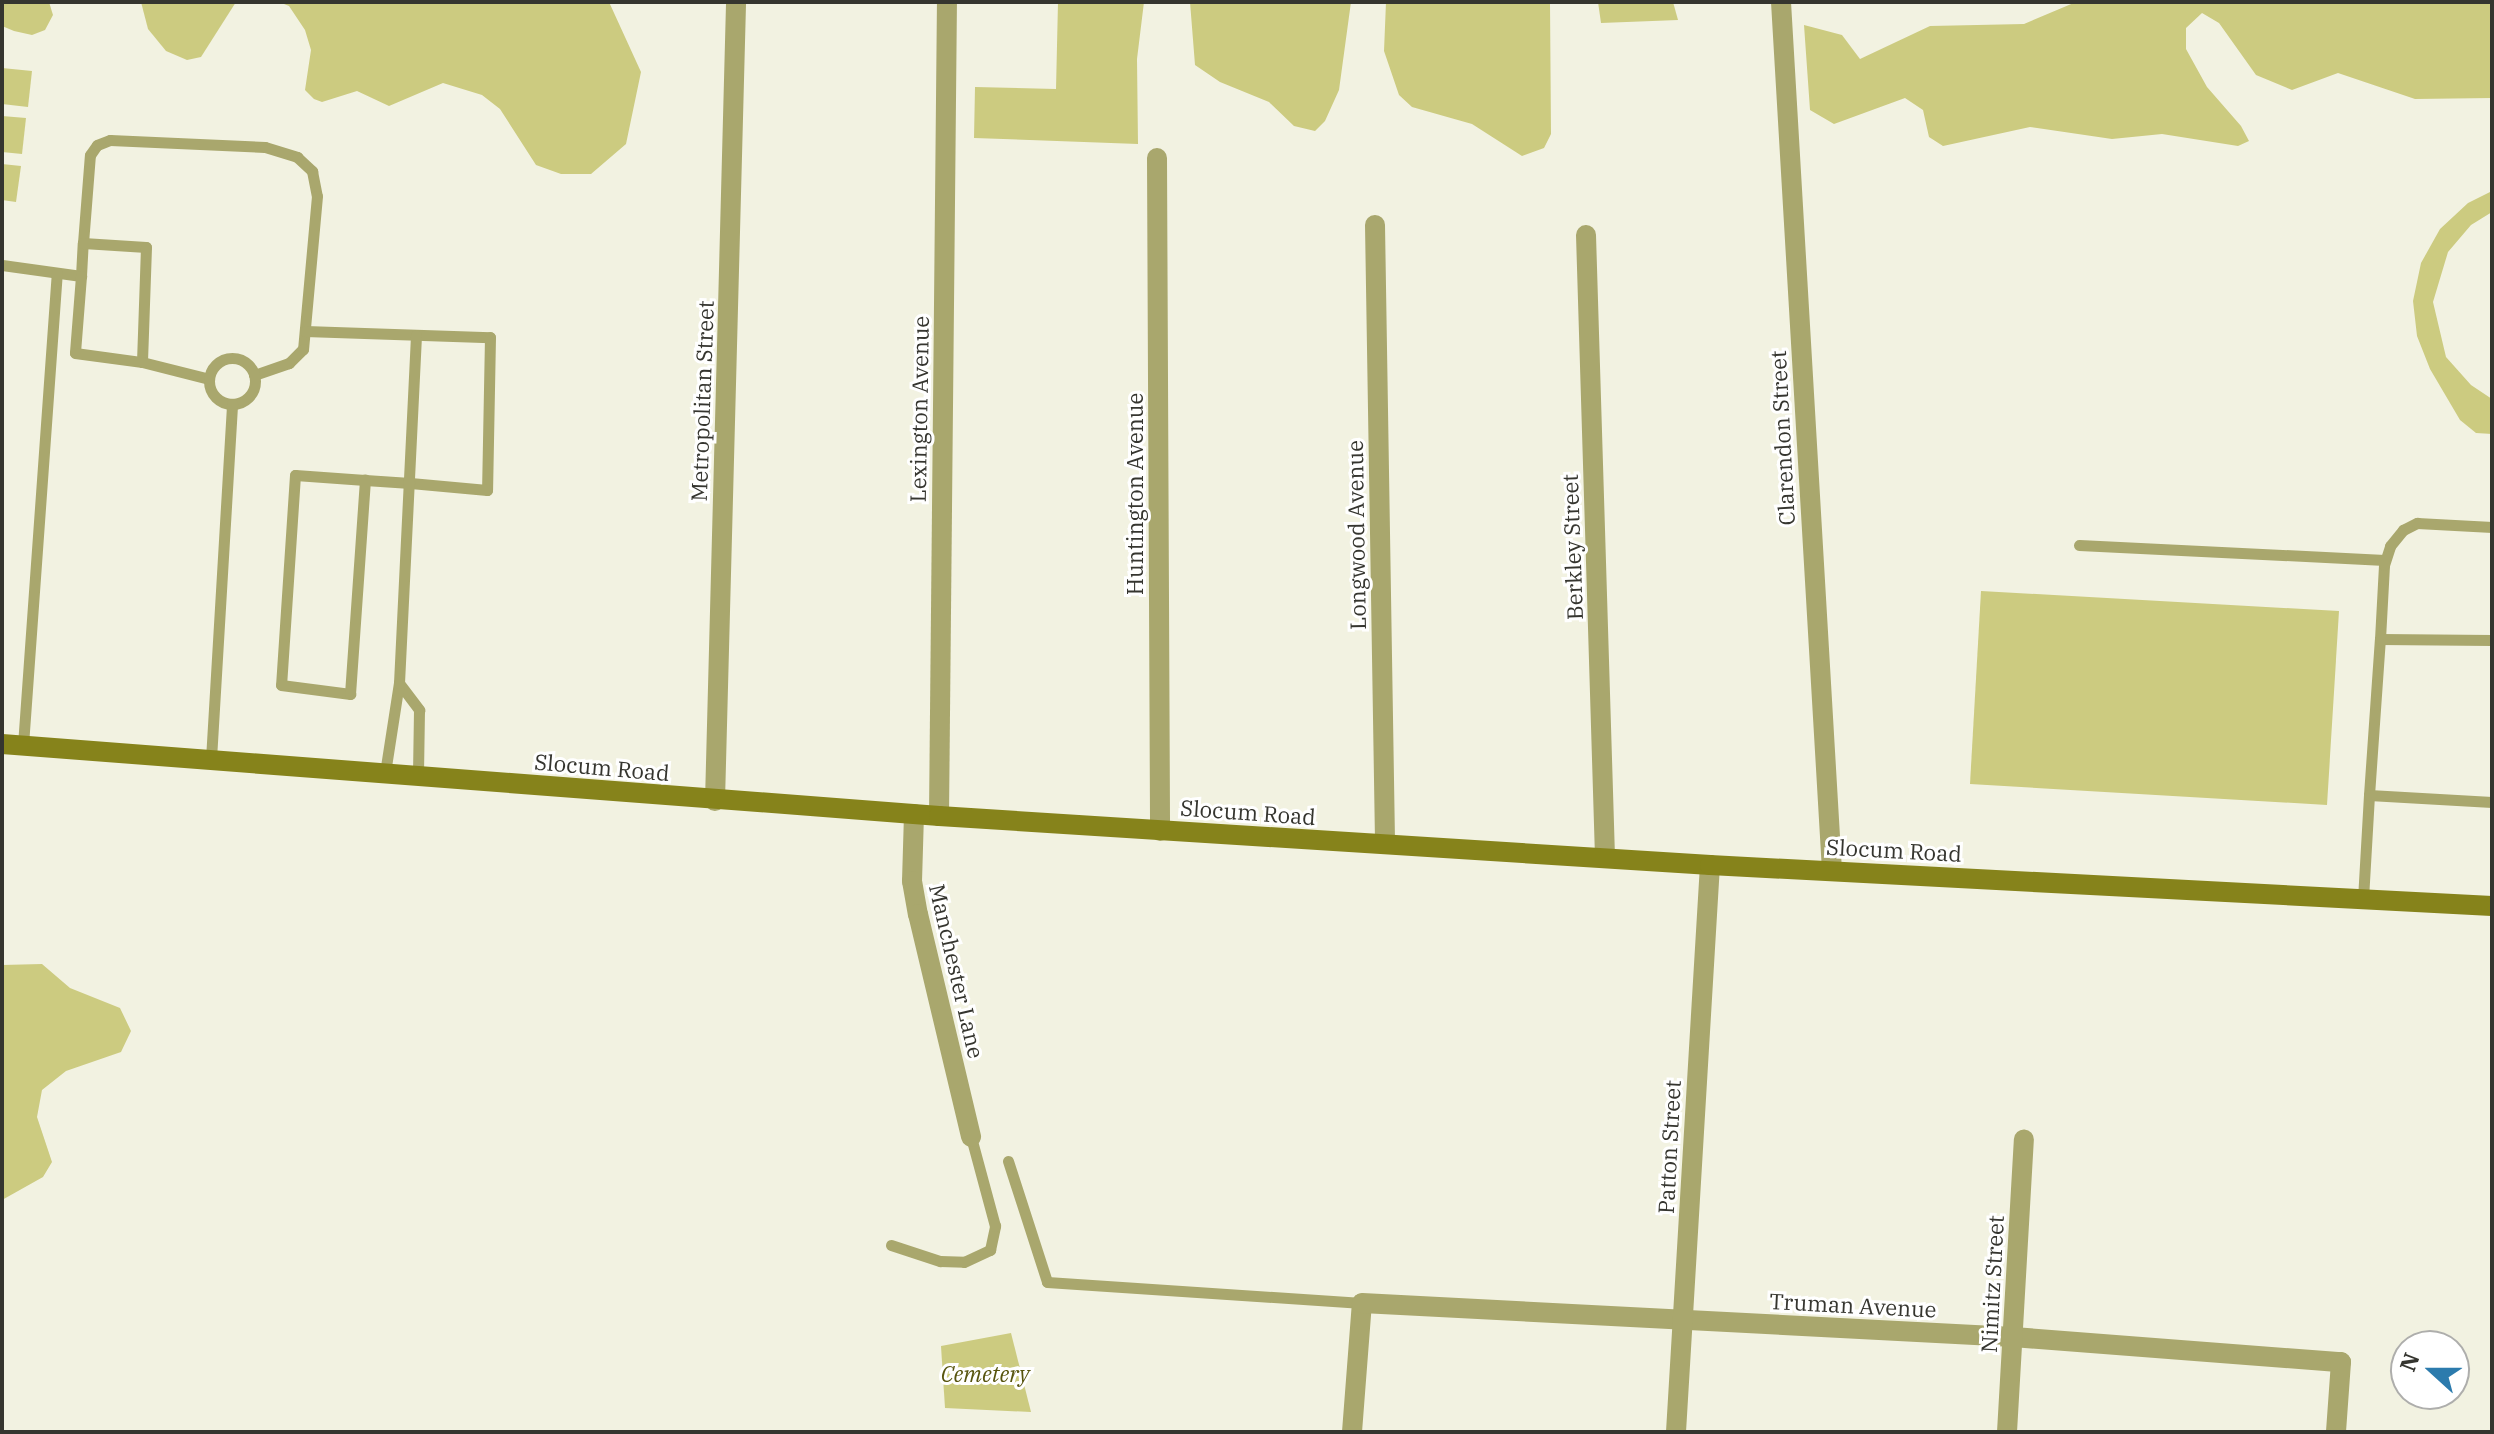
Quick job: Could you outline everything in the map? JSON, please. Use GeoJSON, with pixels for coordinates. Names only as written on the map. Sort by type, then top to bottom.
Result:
{"type":"FeatureCollection","features":[{"type":"Feature","properties":{"kind":"main road","name":"Slocum Road"},"geometry":{"type":"LineString","coordinates":[[2,744],[715,801],[1160,831],[1710,865],[2492,906]]}},
{"type":"Feature","properties":{"kind":"street","name":"Metropolitan Street"},"geometry":{"type":"LineString","coordinates":[[715,801],[736,2]]}},
{"type":"Feature","properties":{"kind":"street","name":"Lexington Avenue"},"geometry":{"type":"LineString","coordinates":[[939,816],[947,2]]}},
{"type":"Feature","properties":{"kind":"street","name":"Clarendon Street"},"geometry":{"type":"LineString","coordinates":[[1781,2],[1832,871]]}},
{"type":"Feature","properties":{"kind":"street","name":"Huntington Avenue"},"geometry":{"type":"LineString","coordinates":[[1157,158],[1160,831]]}},
{"type":"Feature","properties":{"kind":"street","name":"Longwood Avenue"},"geometry":{"type":"LineString","coordinates":[[1375,225],[1385,844]]}},
{"type":"Feature","properties":{"kind":"street","name":"Berkley Street"},"geometry":{"type":"LineString","coordinates":[[1586,235],[1605,858]]}},
{"type":"Feature","properties":{"kind":"street","name":"Manchester Lane"},"geometry":{"type":"LineString","coordinates":[[914,814],[916,903],[971,1137]]}},
{"type":"Feature","properties":{"kind":"street","name":"Patton Street"},"geometry":{"type":"LineString","coordinates":[[1676,1432],[1710,865]]}},
{"type":"Feature","properties":{"kind":"street","name":"Nimitz Street"},"geometry":{"type":"LineString","coordinates":[[2007,1432],[2024,1139]]}},
{"type":"Feature","properties":{"kind":"street","name":"Truman Avenue"},"geometry":{"type":"LineString","coordinates":[[1362,1303],[2013,1337],[2341,1362],[2336,1432]]}},
{"type":"Feature","properties":{"kind":"street"},"geometry":{"type":"LineString","coordinates":[[1352,1432],[1362,1303]]}},
{"type":"Feature","properties":{"kind":"lane"},"geometry":{"type":"LineString","coordinates":[[209,379],[142,362],[75,353],[90,155],[97,145],[110,140],[265,147],[297,157],[312,171],[317,196],[303,349],[289,363],[254,375]]}},
{"type":"Feature","properties":{"kind":"lane"},"geometry":{"type":"LineString","coordinates":[[83,243],[146,247],[142,362]]}},
{"type":"Feature","properties":{"kind":"lane"},"geometry":{"type":"LineString","coordinates":[[2,265],[81,276]]}},
{"type":"Feature","properties":{"kind":"lane"},"geometry":{"type":"LineString","coordinates":[[23,745],[57,273]]}},
{"type":"Feature","properties":{"kind":"lane"},"geometry":{"type":"LineString","coordinates":[[305,331],[490,337],[487,490],[410,483],[295,475],[281,685],[350,694],[365,480]]}},
{"type":"Feature","properties":{"kind":"lane"},"geometry":{"type":"LineString","coordinates":[[385,773],[399,683],[416,335]]}},
{"type":"Feature","properties":{"kind":"lane"},"geometry":{"type":"LineString","coordinates":[[229,358],[243,362],[254,375],[251,394],[232,404],[212,394],[209,379],[215,365],[229,358]]}},
{"type":"Feature","properties":{"kind":"lane"},"geometry":{"type":"LineString","coordinates":[[211,759],[232,404]]}},
{"type":"Feature","properties":{"kind":"lane"},"geometry":{"type":"LineString","coordinates":[[2363,899],[2385,560],[2396,538],[2417,523],[2492,527]]}},
{"type":"Feature","properties":{"kind":"lane"},"geometry":{"type":"LineString","coordinates":[[2079,545],[2385,560]]}},
{"type":"Feature","properties":{"kind":"lane"},"geometry":{"type":"LineString","coordinates":[[2380,639],[2492,640]]}},
{"type":"Feature","properties":{"kind":"lane"},"geometry":{"type":"LineString","coordinates":[[399,683],[419,710],[418,776]]}},
{"type":"Feature","properties":{"kind":"lane"},"geometry":{"type":"LineString","coordinates":[[2369,795],[2492,802]]}},
{"type":"Feature","properties":{"kind":"lane"},"geometry":{"type":"LineString","coordinates":[[891,1245],[940,1261],[964,1262],[990,1250],[995,1226],[971,1137]]}},
{"type":"Feature","properties":{"kind":"lane"},"geometry":{"type":"LineString","coordinates":[[1008,1161],[1047,1282],[1362,1303]]}},
{"type":"Feature","properties":{"kind":"green space"},"geometry":{"type":"Polygon","coordinates":[[[2,2],[49,2],[53,15],[45,30],[32,35],[14,31],[2,26],[2,2]]]}},
{"type":"Feature","properties":{"kind":"green space"},"geometry":{"type":"Polygon","coordinates":[[[141,2],[236,2],[201,57],[187,60],[166,51],[148,29],[141,2]]]}},
{"type":"Feature","properties":{"kind":"green space"},"geometry":{"type":"Polygon","coordinates":[[[279,2],[609,2],[641,72],[626,144],[591,174],[561,174],[536,165],[500,109],[482,95],[443,83],[389,106],[357,91],[322,102],[314,99],[305,90],[311,50],[305,30],[289,6],[279,2]]]}},
{"type":"Feature","properties":{"kind":"green space"},"geometry":{"type":"Polygon","coordinates":[[[1058,2],[1144,2],[1137,59],[1138,144],[974,138],[975,87],[1056,89],[1058,2]]]}},
{"type":"Feature","properties":{"kind":"green space"},"geometry":{"type":"Polygon","coordinates":[[[1190,2],[1351,2],[1339,90],[1325,121],[1315,131],[1294,126],[1269,102],[1220,82],[1195,65],[1190,2]]]}},
{"type":"Feature","properties":{"kind":"green space"},"geometry":{"type":"Polygon","coordinates":[[[1386,2],[1550,2],[1551,134],[1544,148],[1522,156],[1472,124],[1412,107],[1399,95],[1384,51],[1386,2]]]}},
{"type":"Feature","properties":{"kind":"green space"},"geometry":{"type":"Polygon","coordinates":[[[1598,2],[1673,2],[1678,20],[1601,23],[1598,2]]]}},
{"type":"Feature","properties":{"kind":"green space"},"geometry":{"type":"Polygon","coordinates":[[[2076,2],[2492,2],[2492,98],[2415,99],[2338,73],[2292,90],[2256,75],[2219,23],[2202,13],[2186,28],[2186,49],[2207,87],[2241,126],[2249,141],[2238,146],[2162,134],[2112,139],[2030,127],[1943,146],[1929,137],[1923,110],[1905,98],[1834,124],[1810,110],[1804,25],[1842,35],[1860,59],[1930,26],[2024,24],[2076,2]]]}},
{"type":"Feature","properties":{"kind":"green space"},"geometry":{"type":"Polygon","coordinates":[[[2,68],[32,71],[28,107],[2,104],[2,68]]]}},
{"type":"Feature","properties":{"kind":"green space"},"geometry":{"type":"Polygon","coordinates":[[[2,116],[26,118],[22,154],[2,152],[2,116]]]}},
{"type":"Feature","properties":{"kind":"green space"},"geometry":{"type":"Polygon","coordinates":[[[2,164],[21,166],[16,202],[2,200],[2,164]]]}},
{"type":"Feature","properties":{"kind":"green space"},"geometry":{"type":"Polygon","coordinates":[[[2492,191],[2492,212],[2471,225],[2448,252],[2433,302],[2446,357],[2471,385],[2492,399],[2492,434],[2476,433],[2460,420],[2430,369],[2417,336],[2413,301],[2421,263],[2440,229],[2468,203],[2492,191]]]}},
{"type":"Feature","properties":{"kind":"green space"},"geometry":{"type":"Polygon","coordinates":[[[1981,591],[2339,611],[2327,805],[1970,784],[1981,591]]]}},
{"type":"Feature","properties":{"kind":"green space"},"geometry":{"type":"Polygon","coordinates":[[[42,964],[70,988],[120,1008],[131,1031],[121,1052],[66,1071],[42,1090],[37,1117],[52,1162],[43,1177],[2,1200],[2,965],[42,964]]]}},
{"type":"Feature","properties":{"kind":"green space","name":"Cemetery"},"geometry":{"type":"Polygon","coordinates":[[[1011,1333],[1031,1412],[945,1408],[941,1346],[1011,1333]]]}}]}
